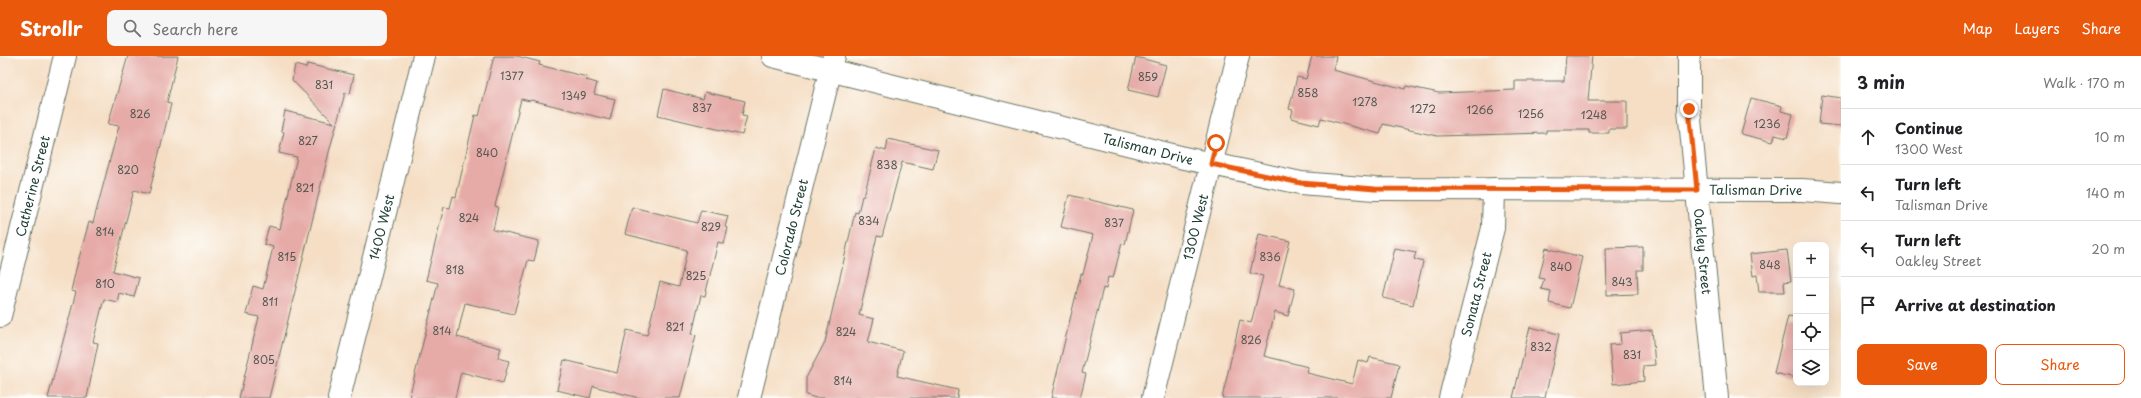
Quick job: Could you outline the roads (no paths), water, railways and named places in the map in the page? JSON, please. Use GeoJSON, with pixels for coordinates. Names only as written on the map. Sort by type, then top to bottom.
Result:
{"type":"FeatureCollection","features":[{"type":"Feature","properties":{"kind":"street","name":"Catherine Street"},"geometry":{"type":"LineString","coordinates":[[0,316],[65,56]]}},
{"type":"Feature","properties":{"kind":"street","name":"1400 West"},"geometry":{"type":"LineString","coordinates":[[339,398],[424,56]]}},
{"type":"Feature","properties":{"kind":"street","name":"Talisman Drive"},"geometry":{"type":"LineString","coordinates":[[773,56],[832,63],[1211,164],[1301,183],[1338,188],[1802,190],[1841,193]]}},
{"type":"Feature","properties":{"kind":"street","name":"1300 West"},"geometry":{"type":"LineString","coordinates":[[1152,398],[1238,56]]}},
{"type":"Feature","properties":{"kind":"street","name":"Oakley Street"},"geometry":{"type":"LineString","coordinates":[[1689,56],[1689,109],[1717,398]]}},
{"type":"Feature","properties":{"kind":"street","name":"Colorado Street"},"geometry":{"type":"LineString","coordinates":[[749,398],[832,63]]}},
{"type":"Feature","properties":{"kind":"street","name":"Sonata Street"},"geometry":{"type":"LineString","coordinates":[[1450,398],[1492,228],[1494,189]]}}]}
